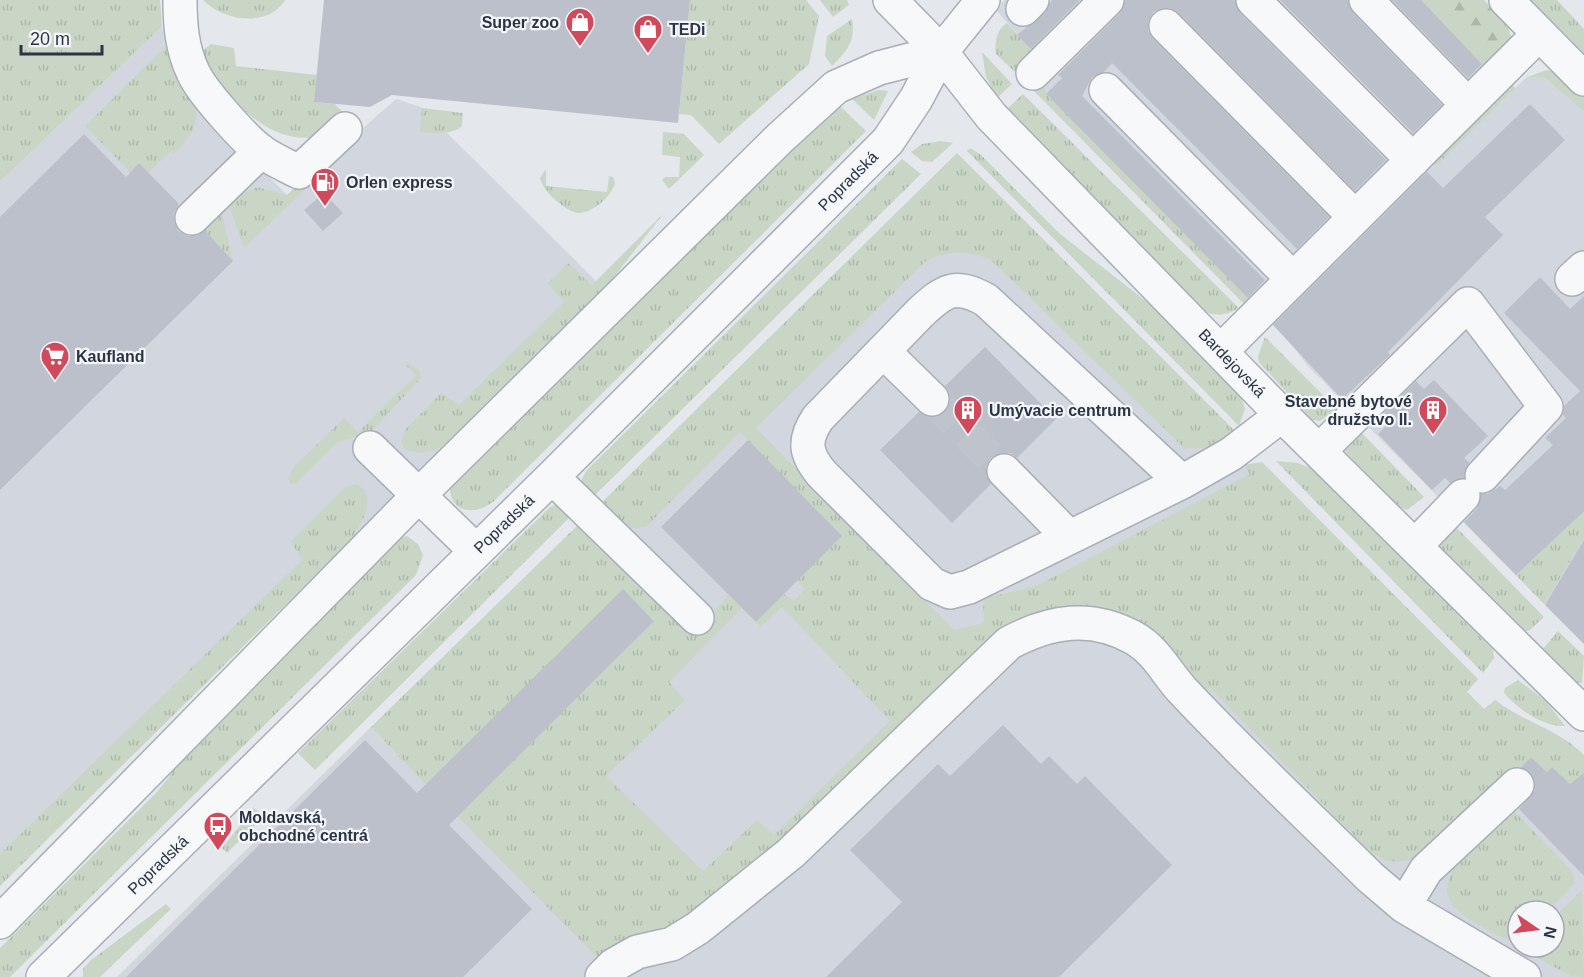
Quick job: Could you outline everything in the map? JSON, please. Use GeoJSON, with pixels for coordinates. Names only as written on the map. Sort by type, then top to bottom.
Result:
{"type":"FeatureCollection","features":[{"type":"Feature","properties":{"kind":"street"},"geometry":{"type":"LineString","coordinates":[[180,0],[183,42],[193,74],[206,93],[261,152],[299,172],[345,129]]}},
{"type":"Feature","properties":{"kind":"street","name":"Bardejovská"},"geometry":{"type":"LineString","coordinates":[[890,0],[941,52],[991,116],[1282,415],[1584,714]]}},
{"type":"Feature","properties":{"kind":"street","name":"Popradská"},"geometry":{"type":"LineString","coordinates":[[43,977],[552,477],[888,141],[916,99],[941,52],[983,0]]}},
{"type":"Feature","properties":{"kind":"street"},"geometry":{"type":"LineString","coordinates":[[1033,73],[1107,0]]}},
{"type":"Feature","properties":{"kind":"street"},"geometry":{"type":"LineString","coordinates":[[1253,0],[1413,160]]}},
{"type":"Feature","properties":{"kind":"street"},"geometry":{"type":"LineString","coordinates":[[1366,0],[1468,105]]}},
{"type":"Feature","properties":{"kind":"street"},"geometry":{"type":"LineString","coordinates":[[1506,0],[1538,35],[1584,79]]}},
{"type":"Feature","properties":{"kind":"street"},"geometry":{"type":"LineString","coordinates":[[1166,26],[1355,217]]}},
{"type":"Feature","properties":{"kind":"street"},"geometry":{"type":"LineString","coordinates":[[1221,351],[1538,35]]}},
{"type":"Feature","properties":{"kind":"street"},"geometry":{"type":"LineString","coordinates":[[1,921],[419,495],[780,138],[836,87],[879,68],[941,52]]}},
{"type":"Feature","properties":{"kind":"street"},"geometry":{"type":"LineString","coordinates":[[1106,90],[1293,279]]}},
{"type":"Feature","properties":{"kind":"street"},"geometry":{"type":"LineString","coordinates":[[192,218],[261,152]]}},
{"type":"Feature","properties":{"kind":"street"},"geometry":{"type":"LineString","coordinates":[[1182,482],[986,300],[973,293],[953,290],[938,296],[811,428],[806,450],[811,460],[830,482],[933,584],[950,592],[969,586],[1182,482],[1231,454],[1282,415]]}},
{"type":"Feature","properties":{"kind":"street"},"geometry":{"type":"LineString","coordinates":[[1319,451],[1468,304],[1546,407],[1415,546]]}},
{"type":"Feature","properties":{"kind":"street"},"geometry":{"type":"LineString","coordinates":[[883,351],[932,399]]}},
{"type":"Feature","properties":{"kind":"street"},"geometry":{"type":"LineString","coordinates":[[370,448],[476,551]]}},
{"type":"Feature","properties":{"kind":"street"},"geometry":{"type":"LineString","coordinates":[[1004,471],[1068,536]]}},
{"type":"Feature","properties":{"kind":"street"},"geometry":{"type":"LineString","coordinates":[[552,477],[697,618]]}},
{"type":"Feature","properties":{"kind":"street"},"geometry":{"type":"LineString","coordinates":[[602,977],[614,965],[637,952],[672,944],[698,928],[791,853],[995,655],[1028,633],[1055,623],[1086,623],[1109,629],[1133,638],[1150,649],[1180,689],[1370,878],[1404,906],[1524,977]]}},
{"type":"Feature","properties":{"kind":"street"},"geometry":{"type":"LineString","coordinates":[[1404,906],[1426,870],[1517,785]]}},
{"type":"Feature","properties":{"kind":"shaded area"},"geometry":{"type":"Polygon","coordinates":[[[1004,0],[1419,0],[1483,65],[1500,73],[1515,88],[1527,77],[1545,78],[1584,112],[1584,644],[1308,366],[1289,341],[1024,72],[1035,53],[997,11],[1004,0]]]}},
{"type":"Feature","properties":{"kind":"shaded area"},"geometry":{"type":"Polygon","coordinates":[[[162,26],[166,46],[193,100],[287,195],[396,99],[421,107],[604,289],[0,886],[0,182],[162,26]]]}},
{"type":"Feature","properties":{"kind":"shaded area"},"geometry":{"type":"Polygon","coordinates":[[[961,180],[1546,772],[1552,767],[1584,781],[1584,977],[117,977],[371,727],[386,743],[961,180]]]}},
{"type":"Feature","properties":{"kind":"green space"},"geometry":{"type":"Polygon","coordinates":[[[0,0],[160,0],[162,26],[0,182],[0,0]]]}},
{"type":"Feature","properties":{"kind":"green space"},"geometry":{"type":"Polygon","coordinates":[[[203,0],[285,0],[268,15],[245,18],[222,13],[203,0]]]}},
{"type":"Feature","properties":{"kind":"green space"},"geometry":{"type":"Polygon","coordinates":[[[690,0],[806,0],[819,16],[809,64],[719,144],[691,115],[679,114],[690,0]]]}},
{"type":"Feature","properties":{"kind":"green space"},"geometry":{"type":"Polygon","coordinates":[[[820,0],[847,0],[849,5],[833,17],[820,0]]]}},
{"type":"Feature","properties":{"kind":"green space"},"geometry":{"type":"Polygon","coordinates":[[[1419,0],[1484,0],[1508,27],[1511,37],[1495,61],[1483,65],[1419,0]]]}},
{"type":"Feature","properties":{"kind":"green space"},"geometry":{"type":"Polygon","coordinates":[[[1427,0],[1484,0],[1508,27],[1512,42],[1491,53],[1484,45],[1443,17],[1427,0]]]}},
{"type":"Feature","properties":{"kind":"green space"},"geometry":{"type":"Polygon","coordinates":[[[1527,0],[1557,0],[1584,29],[1584,61],[1527,0]]]}},
{"type":"Feature","properties":{"kind":"green space"},"geometry":{"type":"Polygon","coordinates":[[[852,19],[853,34],[849,45],[832,66],[825,56],[827,36],[852,19]]]}},
{"type":"Feature","properties":{"kind":"green space"},"geometry":{"type":"Polygon","coordinates":[[[1007,23],[1035,53],[1020,77],[996,54],[997,37],[1007,23]]]}},
{"type":"Feature","properties":{"kind":"green space"},"geometry":{"type":"Polygon","coordinates":[[[211,44],[234,48],[236,66],[317,75],[314,102],[335,104],[363,134],[244,248],[230,208],[233,198],[257,187],[287,195],[355,132],[302,138],[280,133],[266,126],[238,105],[217,78],[203,50],[211,44]]]}},
{"type":"Feature","properties":{"kind":"green space"},"geometry":{"type":"Polygon","coordinates":[[[166,46],[194,102],[196,114],[194,126],[187,139],[174,153],[171,151],[148,173],[139,164],[130,172],[85,126],[166,46]]]}},
{"type":"Feature","properties":{"kind":"green space"},"geometry":{"type":"Polygon","coordinates":[[[982,52],[1012,84],[997,98],[986,77],[982,52]]]}},
{"type":"Feature","properties":{"kind":"green space"},"geometry":{"type":"Polygon","coordinates":[[[1547,70],[1556,73],[1584,97],[1584,112],[1545,78],[1527,77],[1547,70]]]}},
{"type":"Feature","properties":{"kind":"green space"},"geometry":{"type":"Polygon","coordinates":[[[1506,79],[1515,88],[1437,165],[1429,157],[1506,79]]]}},
{"type":"Feature","properties":{"kind":"green space"},"geometry":{"type":"Polygon","coordinates":[[[1035,83],[1045,89],[1046,94],[1248,298],[1266,281],[1269,282],[1251,301],[1244,304],[1030,87],[1035,83]]]}},
{"type":"Feature","properties":{"kind":"green space"},"geometry":{"type":"Polygon","coordinates":[[[879,90],[888,91],[874,120],[852,99],[879,90]]]}},
{"type":"Feature","properties":{"kind":"green space"},"geometry":{"type":"Polygon","coordinates":[[[1023,94],[1239,308],[1221,315],[1203,310],[1007,109],[1023,94]]]}},
{"type":"Feature","properties":{"kind":"green space"},"geometry":{"type":"Polygon","coordinates":[[[839,105],[866,131],[493,502],[479,509],[458,507],[451,495],[450,486],[460,474],[839,105]]]}},
{"type":"Feature","properties":{"kind":"green space"},"geometry":{"type":"Polygon","coordinates":[[[422,108],[463,113],[462,126],[448,132],[420,132],[422,108]]]}},
{"type":"Feature","properties":{"kind":"green space"},"geometry":{"type":"Polygon","coordinates":[[[663,132],[684,134],[704,155],[669,189],[662,180],[665,177],[679,177],[680,157],[662,155],[663,132]]]}},
{"type":"Feature","properties":{"kind":"green space"},"geometry":{"type":"Polygon","coordinates":[[[941,141],[953,143],[932,162],[922,161],[911,152],[922,144],[941,141]]]}},
{"type":"Feature","properties":{"kind":"green space"},"geometry":{"type":"Polygon","coordinates":[[[970,148],[980,154],[1059,233],[1166,317],[1241,397],[1245,409],[1239,426],[967,151],[970,148]]]}},
{"type":"Feature","properties":{"kind":"green space"},"geometry":{"type":"Polygon","coordinates":[[[957,153],[1235,431],[1211,445],[1184,448],[990,259],[958,252],[926,261],[756,428],[954,630],[984,623],[983,600],[986,598],[1036,586],[1250,474],[1243,465],[1262,462],[1478,679],[1467,692],[1484,709],[1495,700],[1574,746],[1584,755],[1584,781],[1570,784],[1552,767],[1547,772],[1531,757],[1417,858],[1399,861],[1386,860],[1374,854],[1360,842],[1210,688],[1199,697],[1181,671],[1045,618],[730,894],[606,966],[443,802],[654,620],[623,589],[437,796],[371,727],[581,522],[697,629],[729,595],[742,608],[669,682],[685,700],[606,776],[703,871],[757,820],[774,835],[890,721],[782,607],[761,627],[756,622],[784,594],[794,601],[805,589],[797,581],[842,536],[740,432],[646,527],[623,529],[597,507],[957,153]]]}},
{"type":"Feature","properties":{"kind":"green space"},"geometry":{"type":"Polygon","coordinates":[[[902,159],[921,174],[588,502],[580,483],[586,471],[902,159]]]}},
{"type":"Feature","properties":{"kind":"green space"},"geometry":{"type":"Polygon","coordinates":[[[546,169],[546,186],[607,192],[609,176],[613,177],[615,183],[610,194],[601,203],[590,210],[578,213],[561,205],[542,184],[540,178],[546,169]]]}},
{"type":"Feature","properties":{"kind":"green space"},"geometry":{"type":"Polygon","coordinates":[[[221,211],[233,261],[203,229],[221,211]]]}},
{"type":"Feature","properties":{"kind":"green space"},"geometry":{"type":"Polygon","coordinates":[[[663,214],[600,295],[455,437],[431,451],[417,452],[403,448],[401,441],[405,430],[441,393],[459,405],[564,302],[548,283],[568,263],[592,285],[663,214]]]}},
{"type":"Feature","properties":{"kind":"green space"},"geometry":{"type":"Polygon","coordinates":[[[1265,337],[1337,409],[1320,421],[1312,420],[1259,362],[1258,356],[1265,337]]]}},
{"type":"Feature","properties":{"kind":"green space"},"geometry":{"type":"Polygon","coordinates":[[[407,361],[419,371],[421,378],[370,433],[338,442],[295,484],[290,483],[288,478],[292,469],[344,418],[358,432],[416,375],[406,365],[407,361]]]}},
{"type":"Feature","properties":{"kind":"green space"},"geometry":{"type":"Polygon","coordinates":[[[1358,429],[1424,497],[1407,510],[1401,508],[1346,453],[1344,447],[1358,429]]]}},
{"type":"Feature","properties":{"kind":"green space"},"geometry":{"type":"Polygon","coordinates":[[[1276,461],[1298,463],[1315,470],[1493,650],[1494,658],[1483,673],[1276,461]]]}},
{"type":"Feature","properties":{"kind":"green space"},"geometry":{"type":"Polygon","coordinates":[[[356,484],[367,496],[367,504],[362,522],[347,544],[0,886],[0,854],[302,560],[291,542],[346,487],[356,484]]]}},
{"type":"Feature","properties":{"kind":"green space"},"geometry":{"type":"Polygon","coordinates":[[[1584,485],[1584,538],[1544,604],[1516,575],[1553,539],[1584,485]]]}},
{"type":"Feature","properties":{"kind":"green space"},"geometry":{"type":"Polygon","coordinates":[[[555,505],[575,512],[315,770],[298,753],[550,507],[555,505]]]}},
{"type":"Feature","properties":{"kind":"green space"},"geometry":{"type":"Polygon","coordinates":[[[1454,525],[1544,617],[1530,630],[1523,633],[1439,550],[1443,536],[1454,525]]]}},
{"type":"Feature","properties":{"kind":"green space"},"geometry":{"type":"Polygon","coordinates":[[[407,536],[418,544],[423,555],[416,575],[10,977],[0,977],[0,948],[157,792],[211,722],[398,538],[407,536]]]}},
{"type":"Feature","properties":{"kind":"green space"},"geometry":{"type":"Polygon","coordinates":[[[1558,631],[1584,656],[1582,683],[1574,683],[1541,651],[1558,631]]]}},
{"type":"Feature","properties":{"kind":"green space"},"geometry":{"type":"Polygon","coordinates":[[[1518,680],[1546,701],[1565,726],[1548,724],[1524,711],[1510,699],[1504,693],[1505,688],[1518,680]]]}},
{"type":"Feature","properties":{"kind":"green space"},"geometry":{"type":"Polygon","coordinates":[[[254,808],[264,816],[227,853],[222,848],[254,808]]]}},
{"type":"Feature","properties":{"kind":"green space"},"geometry":{"type":"Polygon","coordinates":[[[1512,809],[1572,871],[1575,883],[1560,899],[1506,899],[1506,938],[1472,921],[1454,907],[1447,893],[1449,878],[1457,863],[1512,809]]]}},
{"type":"Feature","properties":{"kind":"green space"},"geometry":{"type":"Polygon","coordinates":[[[1582,890],[1584,977],[1571,976],[1539,959],[1566,959],[1566,905],[1582,890]]]}},
{"type":"Feature","properties":{"kind":"green space"},"geometry":{"type":"Polygon","coordinates":[[[166,904],[171,909],[100,977],[83,977],[83,969],[90,961],[166,904]]]}},
{"type":"Feature","properties":{"kind":"building"},"geometry":{"type":"Polygon","coordinates":[[[324,0],[690,0],[678,123],[392,95],[370,107],[314,102],[324,0]]]}},
{"type":"Feature","properties":{"kind":"building"},"geometry":{"type":"Polygon","coordinates":[[[1052,0],[1080,0],[1031,49],[1017,35],[1045,13],[1052,0]]]}},
{"type":"Feature","properties":{"kind":"building"},"geometry":{"type":"Polygon","coordinates":[[[1125,0],[1235,0],[1240,13],[1386,160],[1355,191],[1179,13],[1170,8],[1162,8],[1153,12],[1148,22],[1148,31],[1153,39],[1329,217],[1297,249],[1112,63],[1104,72],[1092,77],[1082,96],[1265,280],[1248,298],[1046,94],[1062,78],[1058,75],[1120,13],[1125,0]]]}},
{"type":"Feature","properties":{"kind":"building"},"geometry":{"type":"Polygon","coordinates":[[[1280,0],[1348,0],[1353,13],[1442,105],[1413,133],[1280,0]]]}},
{"type":"Feature","properties":{"kind":"building"},"geometry":{"type":"Polygon","coordinates":[[[1392,0],[1421,0],[1482,64],[1468,78],[1392,0]]]}},
{"type":"Feature","properties":{"kind":"building"},"geometry":{"type":"Polygon","coordinates":[[[1530,104],[1565,140],[1485,217],[1503,235],[1388,352],[1390,355],[1342,399],[1273,325],[1427,172],[1443,188],[1530,104]]]}},
{"type":"Feature","properties":{"kind":"building","name":"Kaufland"},"geometry":{"type":"Polygon","coordinates":[[[84,134],[126,177],[139,163],[179,204],[174,213],[174,222],[178,231],[187,236],[197,236],[205,231],[233,261],[0,490],[0,217],[84,134]]]}},
{"type":"Feature","properties":{"kind":"building"},"geometry":{"type":"Polygon","coordinates":[[[324,193],[343,213],[323,231],[304,210],[324,193]]]}},
{"type":"Feature","properties":{"kind":"building"},"geometry":{"type":"Polygon","coordinates":[[[1540,277],[1570,309],[1584,296],[1584,511],[1516,575],[1464,522],[1477,509],[1481,494],[1488,494],[1500,486],[1505,490],[1553,445],[1545,438],[1566,418],[1563,415],[1564,406],[1580,391],[1504,313],[1540,277]]]}},
{"type":"Feature","properties":{"kind":"building","name":"Umývacie centrum"},"geometry":{"type":"Polygon","coordinates":[[[985,347],[1056,419],[1017,458],[1010,453],[1000,453],[990,458],[986,467],[986,475],[991,484],[952,523],[880,450],[919,412],[928,417],[936,417],[945,412],[950,403],[950,393],[945,386],[985,347]]]}},
{"type":"Feature","properties":{"kind":"building","name":"Stavebné bytové družstvo II."},"geometry":{"type":"Polygon","coordinates":[[[1434,380],[1488,436],[1464,458],[1469,462],[1464,478],[1450,483],[1445,478],[1432,490],[1378,434],[1391,421],[1384,413],[1416,381],[1424,389],[1434,380]]]}},
{"type":"Feature","properties":{"kind":"building"},"geometry":{"type":"Polygon","coordinates":[[[748,440],[842,536],[756,622],[661,527],[748,440]]]}},
{"type":"Feature","properties":{"kind":"building"},"geometry":{"type":"Polygon","coordinates":[[[1584,540],[1584,644],[1545,605],[1584,540]]]}},
{"type":"Feature","properties":{"kind":"building"},"geometry":{"type":"Polygon","coordinates":[[[623,589],[654,621],[449,825],[532,909],[463,977],[126,977],[365,740],[417,793],[623,589]]]}},
{"type":"Feature","properties":{"kind":"building"},"geometry":{"type":"Polygon","coordinates":[[[1003,725],[1041,764],[1049,756],[1077,784],[1085,776],[1172,865],[1059,977],[826,977],[902,902],[850,850],[938,764],[950,776],[1003,725]]]}},
{"type":"Feature","properties":{"kind":"building"},"geometry":{"type":"Polygon","coordinates":[[[1531,757],[1547,772],[1552,767],[1570,784],[1584,773],[1584,876],[1519,809],[1535,790],[1535,781],[1531,773],[1521,767],[1531,757]]]}},
{"type":"Feature","properties":{"kind":"tunnel"},"geometry":{"type":"LineString","coordinates":[[932,399],[1004,471]]}},
{"type":"Feature","properties":{"kind":"place","name":"Super zoo"},"geometry":{"type":"Point","coordinates":[580,48]}},
{"type":"Feature","properties":{"kind":"place","name":"TEDi"},"geometry":{"type":"Point","coordinates":[648,54]}},
{"type":"Feature","properties":{"kind":"place","name":"Orlen express"},"geometry":{"type":"Point","coordinates":[325,208]}},
{"type":"Feature","properties":{"kind":"place","name":"Kaufland"},"geometry":{"type":"Point","coordinates":[55,382]}},
{"type":"Feature","properties":{"kind":"place","name":"Umývacie centrum"},"geometry":{"type":"Point","coordinates":[968,436]}},
{"type":"Feature","properties":{"kind":"place","name":"Stavebné bytové družstvo II."},"geometry":{"type":"Point","coordinates":[1433,436]}},
{"type":"Feature","properties":{"kind":"place","name":"Moldavská, obchodné centrá"},"geometry":{"type":"Point","coordinates":[218,852]}}]}
